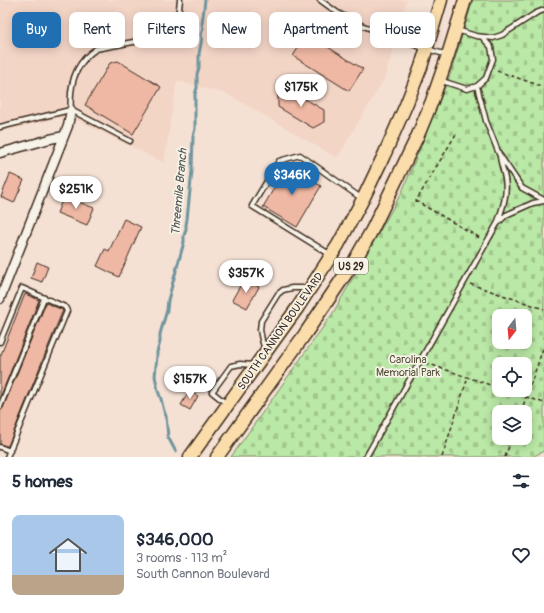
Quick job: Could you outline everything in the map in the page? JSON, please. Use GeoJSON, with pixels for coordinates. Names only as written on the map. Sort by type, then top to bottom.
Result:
{"type":"FeatureCollection","features":[{"type":"Feature","properties":{"kind":"main road","name":"SOUTH CANNON BOULEVARD"},"geometry":{"type":"LineString","coordinates":[[435,19],[441,0]]}},
{"type":"Feature","properties":{"kind":"main road","name":"SOUTH CANNON BOULEVARD"},"geometry":{"type":"LineString","coordinates":[[217,457],[305,334],[355,260],[372,230],[418,135],[432,101],[465,0]]}},
{"type":"Feature","properties":{"kind":"main road","name":"SOUTH CANNON BOULEVARD"},"geometry":{"type":"LineString","coordinates":[[190,457],[298,307],[332,255],[363,199],[385,154],[421,67],[426,48]]}},
{"type":"Feature","properties":{"kind":"street"},"geometry":{"type":"LineString","coordinates":[[0,299],[68,126],[71,110]]}},
{"type":"Feature","properties":{"kind":"street"},"geometry":{"type":"LineString","coordinates":[[0,153],[64,136]]}},
{"type":"Feature","properties":{"kind":"lane"},"geometry":{"type":"LineString","coordinates":[[71,110],[70,96],[72,85],[79,66],[88,54],[96,48],[176,34],[180,0]]}},
{"type":"Feature","properties":{"kind":"lane"},"geometry":{"type":"LineString","coordinates":[[320,0],[338,13],[370,28]]}},
{"type":"Feature","properties":{"kind":"lane"},"geometry":{"type":"LineString","coordinates":[[456,29],[476,36],[493,38],[502,35],[536,13],[544,10]]}},
{"type":"Feature","properties":{"kind":"lane"},"geometry":{"type":"LineString","coordinates":[[439,80],[466,89],[477,86],[486,78],[493,59],[491,47],[482,37]]}},
{"type":"Feature","properties":{"kind":"lane"},"geometry":{"type":"LineString","coordinates":[[426,48],[448,55]]}},
{"type":"Feature","properties":{"kind":"lane"},"geometry":{"type":"LineString","coordinates":[[366,456],[497,224],[502,209],[506,180],[499,154],[486,121],[477,86]]}},
{"type":"Feature","properties":{"kind":"lane"},"geometry":{"type":"LineString","coordinates":[[0,127],[71,110],[130,142]]}},
{"type":"Feature","properties":{"kind":"lane"},"geometry":{"type":"LineString","coordinates":[[499,154],[522,188],[544,201]]}},
{"type":"Feature","properties":{"kind":"lane"},"geometry":{"type":"LineString","coordinates":[[332,255],[252,206],[279,161],[300,155],[363,199]]}},
{"type":"Feature","properties":{"kind":"lane"},"geometry":{"type":"LineString","coordinates":[[497,224],[506,215],[533,203],[544,201]]}},
{"type":"Feature","properties":{"kind":"lane"},"geometry":{"type":"LineString","coordinates":[[0,342],[22,288],[66,307],[67,311],[7,457]]}},
{"type":"Feature","properties":{"kind":"lane"},"geometry":{"type":"LineString","coordinates":[[266,352],[260,330],[261,321],[278,294],[283,290],[292,288],[310,288]]}},
{"type":"Feature","properties":{"kind":"lane"},"geometry":{"type":"LineString","coordinates":[[0,407],[44,298]]}},
{"type":"Feature","properties":{"kind":"lane"},"geometry":{"type":"LineString","coordinates":[[228,404],[212,392],[231,366],[240,364],[257,365]]}},
{"type":"Feature","properties":{"kind":"lane"},"geometry":{"type":"LineString","coordinates":[[0,447],[10,451]]}},
{"type":"Feature","properties":{"kind":"path"},"geometry":{"type":"LineString","coordinates":[[489,68],[544,87]]}},
{"type":"Feature","properties":{"kind":"path"},"geometry":{"type":"LineString","coordinates":[[456,134],[416,201],[487,242]]}},
{"type":"Feature","properties":{"kind":"path"},"geometry":{"type":"LineString","coordinates":[[464,282],[544,309]]}},
{"type":"Feature","properties":{"kind":"path"},"geometry":{"type":"LineString","coordinates":[[532,380],[544,346]]}},
{"type":"Feature","properties":{"kind":"path"},"geometry":{"type":"LineString","coordinates":[[420,361],[492,386]]}},
{"type":"Feature","properties":{"kind":"path"},"geometry":{"type":"LineString","coordinates":[[442,457],[468,378]]}},
{"type":"Feature","properties":{"kind":"path"},"geometry":{"type":"LineString","coordinates":[[523,405],[526,397],[544,403]]}},
{"type":"Feature","properties":{"kind":"path"},"geometry":{"type":"LineString","coordinates":[[505,457],[509,445]]}},
{"type":"Feature","properties":{"kind":"shaded area"},"geometry":{"type":"Polygon","coordinates":[[[0,0],[409,0],[406,2],[403,12],[370,12],[370,48],[393,48],[385,78],[337,158],[227,94],[177,81],[164,163],[79,121],[59,118],[0,132],[0,0]]]}},
{"type":"Feature","properties":{"kind":"green space","name":"Carolina Memorial Park"},"geometry":{"type":"Polygon","coordinates":[[[473,0],[544,0],[544,451],[532,457],[231,457],[333,313],[402,192],[450,75],[473,0]]]}},
{"type":"Feature","properties":{"kind":"building"},"geometry":{"type":"Polygon","coordinates":[[[298,48],[329,48],[363,69],[349,91],[293,56],[298,48]]]}},
{"type":"Feature","properties":{"kind":"building"},"geometry":{"type":"Polygon","coordinates":[[[118,61],[161,87],[133,134],[85,105],[110,63],[118,61]]]}},
{"type":"Feature","properties":{"kind":"building"},"geometry":{"type":"Polygon","coordinates":[[[286,88],[324,110],[324,122],[313,128],[278,107],[278,95],[286,88]]]}},
{"type":"Feature","properties":{"kind":"building"},"geometry":{"type":"Polygon","coordinates":[[[287,166],[321,186],[297,227],[263,207],[287,166]]]}},
{"type":"Feature","properties":{"kind":"building"},"geometry":{"type":"Polygon","coordinates":[[[10,174],[24,180],[14,203],[1,197],[10,174]]]}},
{"type":"Feature","properties":{"kind":"building"},"geometry":{"type":"Polygon","coordinates":[[[64,196],[94,208],[87,225],[57,213],[64,196]]]}},
{"type":"Feature","properties":{"kind":"building"},"geometry":{"type":"Polygon","coordinates":[[[124,219],[141,227],[119,277],[97,266],[105,249],[109,251],[124,219]]]}},
{"type":"Feature","properties":{"kind":"building"},"geometry":{"type":"Polygon","coordinates":[[[37,262],[48,267],[42,282],[31,278],[37,262]]]}},
{"type":"Feature","properties":{"kind":"building"},"geometry":{"type":"Polygon","coordinates":[[[244,279],[259,287],[247,308],[232,300],[244,279]]]}},
{"type":"Feature","properties":{"kind":"building"},"geometry":{"type":"Polygon","coordinates":[[[25,294],[39,300],[0,398],[0,357],[25,294]]]}},
{"type":"Feature","properties":{"kind":"building"},"geometry":{"type":"Polygon","coordinates":[[[46,303],[63,310],[8,446],[6,446],[0,444],[0,410],[3,408],[46,303]]]}},
{"type":"Feature","properties":{"kind":"building"},"geometry":{"type":"Polygon","coordinates":[[[189,391],[198,396],[190,410],[181,405],[189,391]]]}},
{"type":"Feature","properties":{"kind":"waterway","name":"Threemile Branch"},"geometry":{"type":"LineString","coordinates":[[176,452],[168,437],[166,416],[155,376],[160,334],[186,229],[192,171],[193,136],[195,129],[195,94],[197,88],[197,74],[199,68],[199,54],[202,38],[201,35],[205,0]]}}]}
